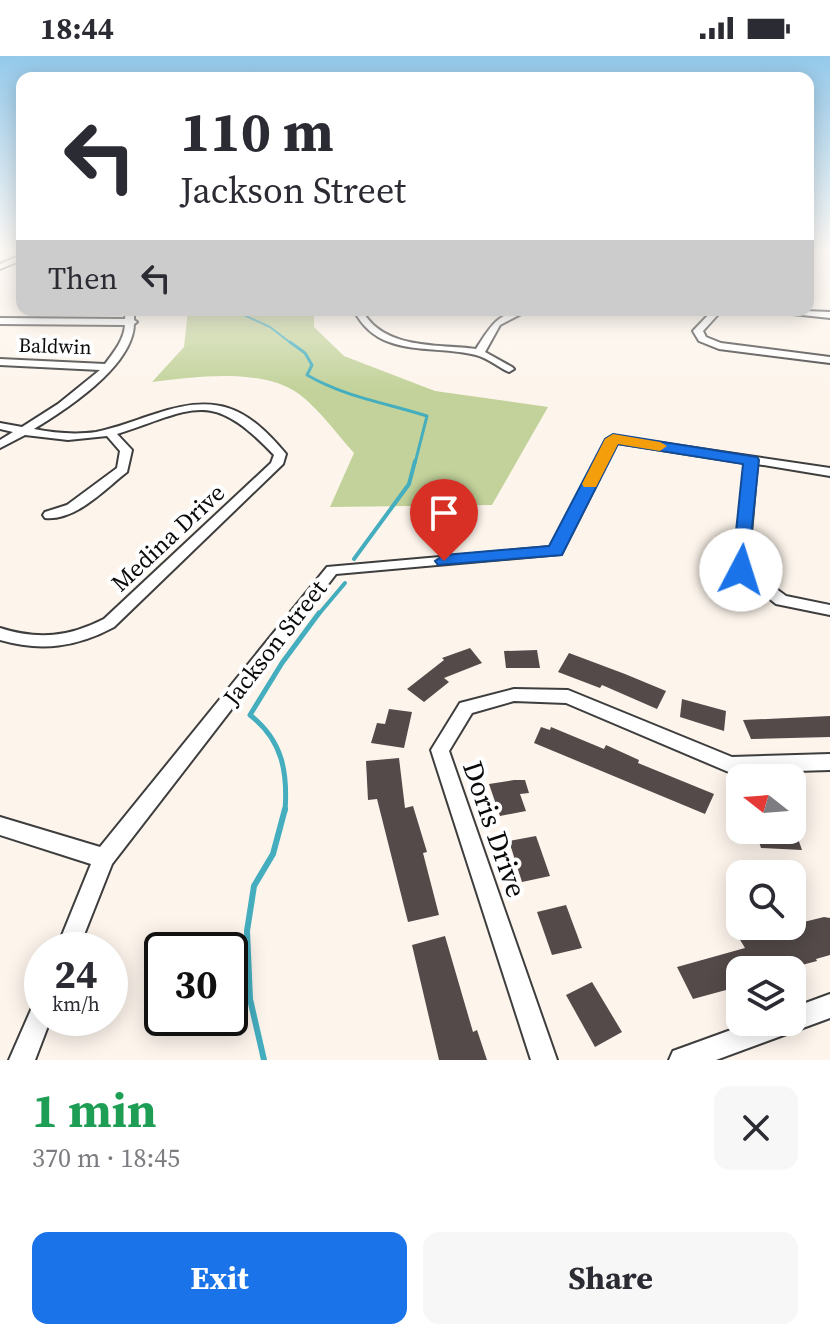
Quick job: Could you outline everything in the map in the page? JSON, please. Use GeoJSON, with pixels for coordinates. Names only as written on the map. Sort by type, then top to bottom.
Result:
{"type":"FeatureCollection","features":[{"type":"Feature","properties":{"kind":"street"},"geometry":{"type":"LineString","coordinates":[[0,445],[74,396],[109,367],[125,344],[133,322],[132,316]]}},
{"type":"Feature","properties":{"kind":"street"},"geometry":{"type":"LineString","coordinates":[[361,316],[365,324],[384,337],[417,345],[479,353],[509,369]]}},
{"type":"Feature","properties":{"kind":"street"},"geometry":{"type":"LineString","coordinates":[[479,353],[497,323],[512,316]]}},
{"type":"Feature","properties":{"kind":"street"},"geometry":{"type":"LineString","coordinates":[[712,316],[698,331],[702,339],[719,346],[830,360]]}},
{"type":"Feature","properties":{"kind":"street"},"geometry":{"type":"LineString","coordinates":[[0,321],[133,322]]}},
{"type":"Feature","properties":{"kind":"street","name":"Baldwin"},"geometry":{"type":"LineString","coordinates":[[0,362],[109,367]]}},
{"type":"Feature","properties":{"kind":"street","name":"Medina Drive"},"geometry":{"type":"LineString","coordinates":[[8,637],[57,643],[90,634],[109,623],[265,476],[277,464],[280,454],[235,414],[211,404],[177,408],[109,432]]}},
{"type":"Feature","properties":{"kind":"street"},"geometry":{"type":"LineString","coordinates":[[0,426],[55,438],[109,432],[126,450],[123,469],[105,486],[72,508],[50,515]]}},
{"type":"Feature","properties":{"kind":"street","name":"Jackson Street"},"geometry":{"type":"LineString","coordinates":[[74,932],[104,858],[332,570],[556,551],[613,439],[830,472]]}},
{"type":"Feature","properties":{"kind":"street"},"geometry":{"type":"LineString","coordinates":[[751,460],[741,570],[781,600],[830,610]]}},
{"type":"Feature","properties":{"kind":"street","name":"Doris Drive"},"geometry":{"type":"LineString","coordinates":[[544,1060],[440,750],[466,708],[514,695],[568,697],[731,765],[830,762]]}},
{"type":"Feature","properties":{"kind":"street"},"geometry":{"type":"LineString","coordinates":[[0,826],[104,858]]}},
{"type":"Feature","properties":{"kind":"street"},"geometry":{"type":"LineString","coordinates":[[806,1015],[830,1006]]}},
{"type":"Feature","properties":{"kind":"street"},"geometry":{"type":"LineString","coordinates":[[22,1060],[32,1036]]}},
{"type":"Feature","properties":{"kind":"street"},"geometry":{"type":"LineString","coordinates":[[682,1060],[748,1036]]}},
{"type":"Feature","properties":{"kind":"green space"},"geometry":{"type":"Polygon","coordinates":[[[187,316],[314,316],[314,327],[344,356],[435,391],[548,407],[492,505],[330,507],[354,453],[321,414],[299,394],[266,380],[207,376],[152,382],[184,347],[187,316]]]}},
{"type":"Feature","properties":{"kind":"building"},"geometry":{"type":"Polygon","coordinates":[[[470,648],[482,663],[444,678],[449,682],[424,702],[407,689],[444,660],[442,658],[470,648]]]}},
{"type":"Feature","properties":{"kind":"building"},"geometry":{"type":"Polygon","coordinates":[[[537,650],[540,668],[506,668],[504,651],[537,650]]]}},
{"type":"Feature","properties":{"kind":"building"},"geometry":{"type":"Polygon","coordinates":[[[569,653],[666,691],[657,709],[602,685],[600,688],[558,672],[569,653]]]}},
{"type":"Feature","properties":{"kind":"building"},"geometry":{"type":"Polygon","coordinates":[[[682,699],[726,711],[724,731],[680,717],[682,699]]]}},
{"type":"Feature","properties":{"kind":"building"},"geometry":{"type":"Polygon","coordinates":[[[389,709],[412,712],[404,748],[371,743],[377,723],[385,724],[389,709]]]}},
{"type":"Feature","properties":{"kind":"building"},"geometry":{"type":"Polygon","coordinates":[[[830,716],[830,737],[751,739],[743,720],[830,716]]]}},
{"type":"Feature","properties":{"kind":"building"},"geometry":{"type":"Polygon","coordinates":[[[541,727],[550,730],[551,727],[604,749],[606,745],[639,760],[638,763],[714,794],[705,814],[534,743],[541,727]]]}},
{"type":"Feature","properties":{"kind":"building"},"geometry":{"type":"Polygon","coordinates":[[[399,758],[405,808],[413,806],[427,852],[423,853],[439,915],[408,922],[377,799],[368,800],[366,761],[399,758]]]}},
{"type":"Feature","properties":{"kind":"building"},"geometry":{"type":"Polygon","coordinates":[[[525,780],[529,793],[520,794],[526,811],[500,816],[489,784],[525,780]]]}},
{"type":"Feature","properties":{"kind":"building"},"geometry":{"type":"Polygon","coordinates":[[[536,836],[550,876],[522,882],[509,841],[536,836]]]}},
{"type":"Feature","properties":{"kind":"building"},"geometry":{"type":"Polygon","coordinates":[[[760,844],[800,844],[802,850],[761,848],[760,844]]]}},
{"type":"Feature","properties":{"kind":"building"},"geometry":{"type":"Polygon","coordinates":[[[566,905],[582,948],[552,955],[537,912],[566,905]]]}},
{"type":"Feature","properties":{"kind":"building"},"geometry":{"type":"Polygon","coordinates":[[[830,918],[830,955],[806,964],[806,956],[726,956],[726,990],[693,999],[677,967],[745,948],[740,940],[806,940],[806,921],[830,918]]]}},
{"type":"Feature","properties":{"kind":"building"},"geometry":{"type":"Polygon","coordinates":[[[445,936],[473,1032],[477,1030],[487,1060],[439,1060],[412,945],[445,936]]]}},
{"type":"Feature","properties":{"kind":"building"},"geometry":{"type":"Polygon","coordinates":[[[592,982],[622,1032],[595,1047],[566,995],[592,982]]]}},
{"type":"Feature","properties":{"kind":"waterway"},"geometry":{"type":"LineString","coordinates":[[246,316],[270,327],[292,344]]}},
{"type":"Feature","properties":{"kind":"waterway"},"geometry":{"type":"LineString","coordinates":[[290,342],[305,353],[312,365],[307,375],[321,383],[427,416],[415,463]]}},
{"type":"Feature","properties":{"kind":"waterway"},"geometry":{"type":"LineString","coordinates":[[354,559],[409,484],[415,461]]}},
{"type":"Feature","properties":{"kind":"waterway"},"geometry":{"type":"LineString","coordinates":[[318,615],[345,583]]}},
{"type":"Feature","properties":{"kind":"waterway"},"geometry":{"type":"LineString","coordinates":[[285,809],[281,757],[269,735],[250,715],[282,663],[319,613]]}},
{"type":"Feature","properties":{"kind":"waterway"},"geometry":{"type":"LineString","coordinates":[[264,1060],[250,999],[247,931],[254,886],[273,854],[285,809]]}},
{"type":"Feature","properties":{"kind":"slow traffic"},"geometry":{"type":"LineString","coordinates":[[590,484],[613,439],[660,446]]}},
{"type":"Feature","properties":{"kind":"route"},"geometry":{"type":"LineString","coordinates":[[444,561],[556,551],[613,439],[751,460],[741,570]]}}]}
